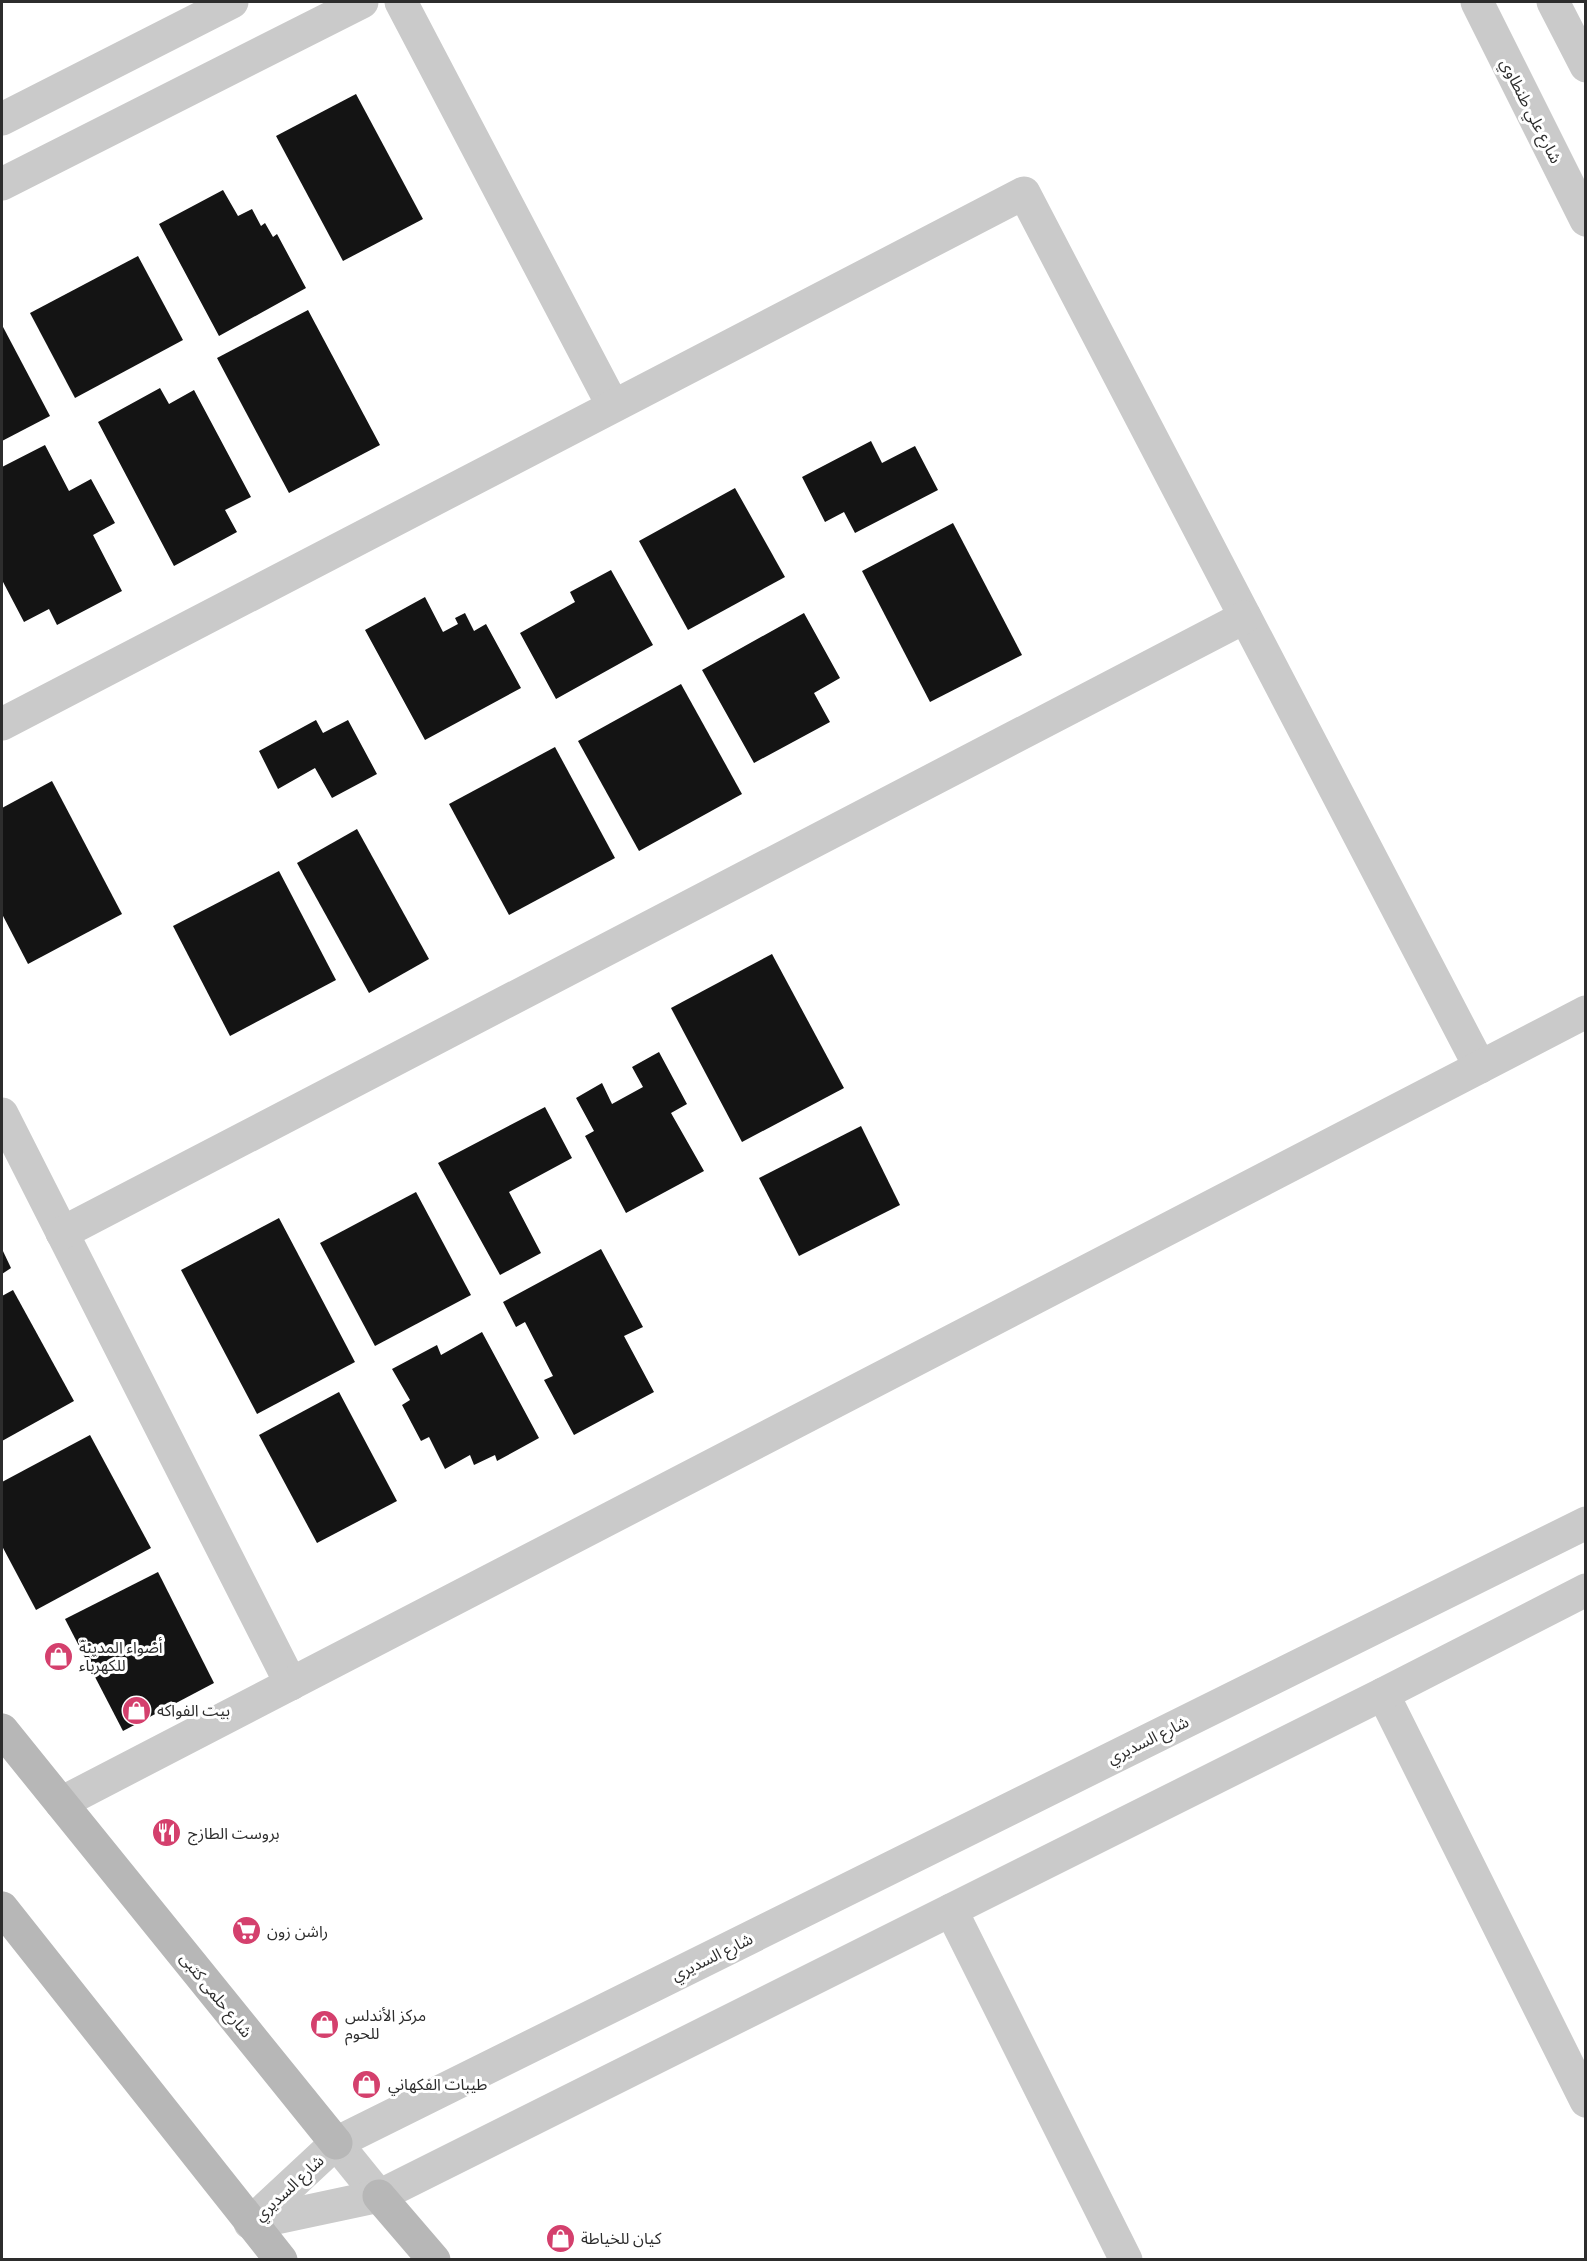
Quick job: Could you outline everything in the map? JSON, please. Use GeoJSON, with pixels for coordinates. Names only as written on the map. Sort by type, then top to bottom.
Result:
{"type":"FeatureCollection","features":[{"type":"Feature","properties":{"kind":"street"},"geometry":{"type":"LineString","coordinates":[[2,119],[232,2]]}},
{"type":"Feature","properties":{"kind":"street"},"geometry":{"type":"LineString","coordinates":[[2,184],[362,2]]}},
{"type":"Feature","properties":{"kind":"street"},"geometry":{"type":"LineString","coordinates":[[401,2],[613,406]]}},
{"type":"Feature","properties":{"kind":"street","name":"شارع علي طنطاوي"},"geometry":{"type":"LineString","coordinates":[[1477,2],[1586,220]]}},
{"type":"Feature","properties":{"kind":"street"},"geometry":{"type":"LineString","coordinates":[[1554,2],[1586,66]]}},
{"type":"Feature","properties":{"kind":"street"},"geometry":{"type":"LineString","coordinates":[[2,724],[1024,193],[1480,1067]]}},
{"type":"Feature","properties":{"kind":"street"},"geometry":{"type":"LineString","coordinates":[[62,1233],[1245,617]]}},
{"type":"Feature","properties":{"kind":"street"},"geometry":{"type":"LineString","coordinates":[[61,1803],[1586,1012]]}},
{"type":"Feature","properties":{"kind":"street"},"geometry":{"type":"LineString","coordinates":[[2,1114],[291,1684]]}},
{"type":"Feature","properties":{"kind":"street","name":"شارع السديري"},"geometry":{"type":"LineString","coordinates":[[250,2223],[336,2144],[1586,1523]]}},
{"type":"Feature","properties":{"kind":"street","name":"شارع السديري"},"geometry":{"type":"LineString","coordinates":[[250,2223],[379,2196],[1383,1694],[1586,1590]]}},
{"type":"Feature","properties":{"kind":"street"},"geometry":{"type":"LineString","coordinates":[[1383,1694],[1586,2101]]}},
{"type":"Feature","properties":{"kind":"street","name":"شارع حلمى كتبى"},"geometry":{"type":"LineString","coordinates":[[2,1730],[336,2144],[434,2259]]}},
{"type":"Feature","properties":{"kind":"street"},"geometry":{"type":"LineString","coordinates":[[2,1908],[280,2259]]}},
{"type":"Feature","properties":{"kind":"street"},"geometry":{"type":"LineString","coordinates":[[951,1910],[1126,2259]]}},
{"type":"Feature","properties":{"kind":"building"},"geometry":{"type":"Polygon","coordinates":[[[356,94],[423,219],[343,261],[276,136],[356,94]]]}},
{"type":"Feature","properties":{"kind":"building"},"geometry":{"type":"Polygon","coordinates":[[[223,190],[238,216],[252,209],[261,226],[265,223],[273,237],[277,234],[306,288],[219,336],[159,224],[223,190]]]}},
{"type":"Feature","properties":{"kind":"building"},"geometry":{"type":"Polygon","coordinates":[[[138,256],[183,340],[75,398],[30,313],[138,256]]]}},
{"type":"Feature","properties":{"kind":"building"},"geometry":{"type":"Polygon","coordinates":[[[308,310],[380,445],[289,493],[217,358],[308,310]]]}},
{"type":"Feature","properties":{"kind":"building"},"geometry":{"type":"Polygon","coordinates":[[[2,325],[50,416],[2,441],[2,325]]]}},
{"type":"Feature","properties":{"kind":"building"},"geometry":{"type":"Polygon","coordinates":[[[160,388],[169,404],[194,390],[251,497],[225,510],[237,532],[174,566],[98,422],[160,388]]]}},
{"type":"Feature","properties":{"kind":"building"},"geometry":{"type":"Polygon","coordinates":[[[871,441],[882,463],[915,446],[938,490],[855,533],[844,512],[825,522],[802,477],[871,441]]]}},
{"type":"Feature","properties":{"kind":"building"},"geometry":{"type":"Polygon","coordinates":[[[45,445],[69,491],[91,479],[115,523],[93,535],[122,591],[57,625],[49,609],[24,622],[2,580],[2,467],[45,445]]]}},
{"type":"Feature","properties":{"kind":"building"},"geometry":{"type":"Polygon","coordinates":[[[735,488],[785,577],[688,630],[639,541],[735,488]]]}},
{"type":"Feature","properties":{"kind":"building"},"geometry":{"type":"Polygon","coordinates":[[[953,523],[1022,655],[930,702],[862,571],[953,523]]]}},
{"type":"Feature","properties":{"kind":"building"},"geometry":{"type":"Polygon","coordinates":[[[611,570],[653,645],[556,699],[520,633],[575,602],[570,592],[611,570]]]}},
{"type":"Feature","properties":{"kind":"building"},"geometry":{"type":"Polygon","coordinates":[[[425,597],[443,632],[458,624],[455,618],[465,613],[474,631],[486,624],[521,688],[425,740],[365,630],[425,597]]]}},
{"type":"Feature","properties":{"kind":"building"},"geometry":{"type":"Polygon","coordinates":[[[804,613],[840,678],[814,693],[830,722],[754,763],[702,670],[804,613]]]}},
{"type":"Feature","properties":{"kind":"building"},"geometry":{"type":"Polygon","coordinates":[[[681,684],[742,794],[639,851],[578,741],[681,684]]]}},
{"type":"Feature","properties":{"kind":"building"},"geometry":{"type":"Polygon","coordinates":[[[316,720],[323,733],[348,720],[377,774],[332,798],[315,768],[278,789],[259,751],[316,720]]]}},
{"type":"Feature","properties":{"kind":"building"},"geometry":{"type":"Polygon","coordinates":[[[555,747],[615,858],[509,915],[449,804],[555,747]]]}},
{"type":"Feature","properties":{"kind":"building"},"geometry":{"type":"Polygon","coordinates":[[[52,781],[122,914],[28,964],[2,914],[2,808],[52,781]]]}},
{"type":"Feature","properties":{"kind":"building"},"geometry":{"type":"Polygon","coordinates":[[[357,829],[429,959],[369,993],[297,863],[357,829]]]}},
{"type":"Feature","properties":{"kind":"building"},"geometry":{"type":"Polygon","coordinates":[[[279,871],[336,980],[230,1036],[173,926],[279,871]]]}},
{"type":"Feature","properties":{"kind":"building"},"geometry":{"type":"Polygon","coordinates":[[[772,954],[844,1088],[742,1142],[671,1008],[772,954]]]}},
{"type":"Feature","properties":{"kind":"building"},"geometry":{"type":"Polygon","coordinates":[[[659,1052],[687,1104],[671,1113],[704,1171],[626,1213],[585,1136],[594,1131],[576,1098],[602,1083],[612,1104],[643,1087],[632,1067],[659,1052]]]}},
{"type":"Feature","properties":{"kind":"building"},"geometry":{"type":"Polygon","coordinates":[[[545,1107],[572,1158],[509,1192],[541,1253],[500,1275],[438,1163],[545,1107]]]}},
{"type":"Feature","properties":{"kind":"building"},"geometry":{"type":"Polygon","coordinates":[[[861,1126],[900,1205],[799,1256],[759,1178],[861,1126]]]}},
{"type":"Feature","properties":{"kind":"building"},"geometry":{"type":"Polygon","coordinates":[[[416,1192],[471,1295],[375,1346],[320,1243],[416,1192]]]}},
{"type":"Feature","properties":{"kind":"building"},"geometry":{"type":"Polygon","coordinates":[[[279,1218],[355,1362],[257,1414],[181,1270],[279,1218]]]}},
{"type":"Feature","properties":{"kind":"building"},"geometry":{"type":"Polygon","coordinates":[[[2,1249],[11,1268],[2,1274],[2,1249]]]}},
{"type":"Feature","properties":{"kind":"building"},"geometry":{"type":"Polygon","coordinates":[[[601,1249],[643,1327],[624,1336],[654,1392],[574,1435],[544,1380],[553,1376],[525,1322],[516,1327],[503,1302],[601,1249]]]}},
{"type":"Feature","properties":{"kind":"building"},"geometry":{"type":"Polygon","coordinates":[[[13,1290],[74,1401],[2,1441],[2,1296],[13,1290]]]}},
{"type":"Feature","properties":{"kind":"building"},"geometry":{"type":"Polygon","coordinates":[[[482,1332],[539,1438],[497,1461],[495,1455],[474,1465],[470,1455],[445,1469],[429,1437],[421,1441],[402,1405],[410,1400],[392,1369],[437,1345],[441,1355],[482,1332]]]}},
{"type":"Feature","properties":{"kind":"building"},"geometry":{"type":"Polygon","coordinates":[[[339,1392],[397,1501],[317,1543],[259,1435],[339,1392]]]}},
{"type":"Feature","properties":{"kind":"building"},"geometry":{"type":"Polygon","coordinates":[[[90,1435],[151,1548],[36,1610],[2,1546],[2,1482],[90,1435]]]}},
{"type":"Feature","properties":{"kind":"building"},"geometry":{"type":"Polygon","coordinates":[[[158,1572],[214,1683],[123,1731],[65,1619],[158,1572]]]}},
{"type":"Feature","properties":{"kind":"place","name":"أضواء المدينة للكهرباء"},"geometry":{"type":"Point","coordinates":[58,1656]}},
{"type":"Feature","properties":{"kind":"place","name":"بيت الفواكه"},"geometry":{"type":"Point","coordinates":[136,1710]}},
{"type":"Feature","properties":{"kind":"place","name":"بروست الطازج"},"geometry":{"type":"Point","coordinates":[167,1833]}},
{"type":"Feature","properties":{"kind":"place","name":"راشن زون"},"geometry":{"type":"Point","coordinates":[246,1931]}},
{"type":"Feature","properties":{"kind":"place","name":"مركز الأندلس للحوم"},"geometry":{"type":"Point","coordinates":[324,2024]}},
{"type":"Feature","properties":{"kind":"place","name":"طيبات الفكهاني"},"geometry":{"type":"Point","coordinates":[367,2084]}},
{"type":"Feature","properties":{"kind":"place","name":"كيان للخياطة"},"geometry":{"type":"Point","coordinates":[560,2238]}}]}
